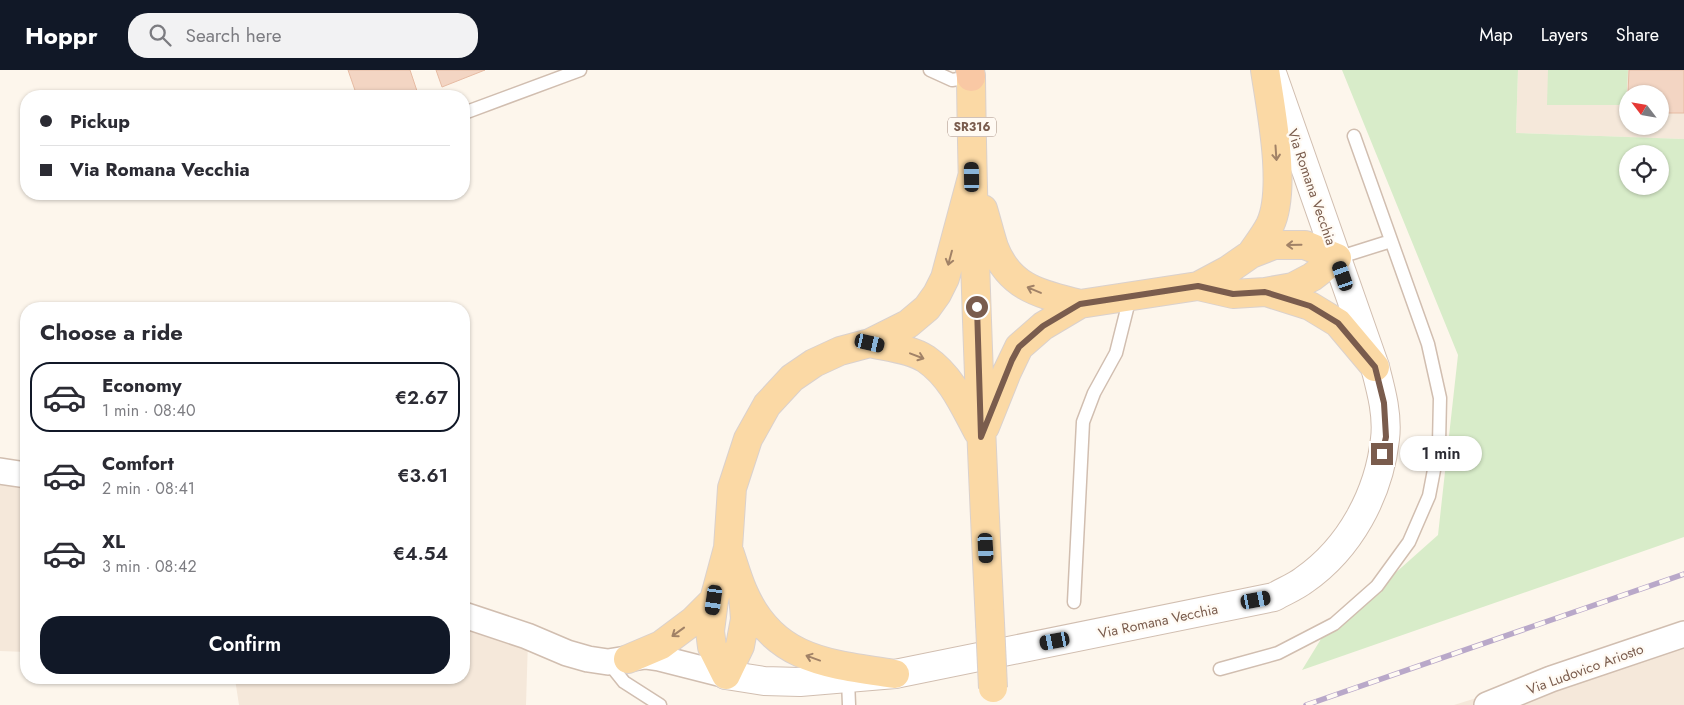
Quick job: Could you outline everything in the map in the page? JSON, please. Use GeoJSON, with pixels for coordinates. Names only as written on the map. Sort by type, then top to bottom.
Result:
{"type":"FeatureCollection","features":[{"type":"Feature","properties":{"kind":"main road"},"geometry":{"type":"LineString","coordinates":[[1251,254],[1270,224],[1278,191],[1275,138],[1266,70]]}},
{"type":"Feature","properties":{"kind":"main road","name":"SR316"},"geometry":{"type":"LineString","coordinates":[[971,72],[972,177],[981,437],[993,697]]}},
{"type":"Feature","properties":{"kind":"main road"},"geometry":{"type":"LineString","coordinates":[[972,177],[994,247],[1002,264],[1011,275],[1022,285],[1034,291],[1080,304]]}},
{"type":"Feature","properties":{"kind":"main road"},"geometry":{"type":"LineString","coordinates":[[726,675],[712,647],[710,630],[714,600],[728,548],[732,488],[748,439],[767,405],[792,378],[814,363],[840,351],[870,343],[908,324],[927,308],[945,278],[972,177]]}},
{"type":"Feature","properties":{"kind":"main road"},"geometry":{"type":"LineString","coordinates":[[981,437],[1019,347],[1043,326],[1080,304],[1198,286],[1228,270],[1251,254],[1274,246],[1305,245],[1337,258]]}},
{"type":"Feature","properties":{"kind":"main road"},"geometry":{"type":"LineString","coordinates":[[1198,286],[1233,294],[1265,292],[1293,287],[1312,277],[1337,258]]}},
{"type":"Feature","properties":{"kind":"main road"},"geometry":{"type":"LineString","coordinates":[[1265,292],[1310,306],[1338,323],[1375,367]]}},
{"type":"Feature","properties":{"kind":"main road"},"geometry":{"type":"LineString","coordinates":[[870,343],[914,354],[926,359],[953,386],[981,437]]}},
{"type":"Feature","properties":{"kind":"main road"},"geometry":{"type":"LineString","coordinates":[[728,548],[743,592],[762,623],[781,641],[797,652],[829,664],[895,674]]}},
{"type":"Feature","properties":{"kind":"main road"},"geometry":{"type":"LineString","coordinates":[[726,675],[740,646],[745,619],[743,592]]}},
{"type":"Feature","properties":{"kind":"main road"},"geometry":{"type":"LineString","coordinates":[[618,660],[661,644],[694,621],[714,600]]}},
{"type":"Feature","properties":{"kind":"street","name":"Via Romana Vecchia"},"geometry":{"type":"LineString","coordinates":[[470,617],[527,636],[567,654],[588,660],[618,660],[645,656],[726,675],[764,681],[800,682],[848,692],[895,674],[1274,597],[1304,581],[1331,558],[1351,533],[1369,501],[1379,472],[1386,437],[1384,403],[1375,367],[1271,70]]}},
{"type":"Feature","properties":{"kind":"street"},"geometry":{"type":"LineString","coordinates":[[0,471],[20,475]]}},
{"type":"Feature","properties":{"kind":"street","name":"Via Ludovico Ariosto"},"geometry":{"type":"LineString","coordinates":[[1487,705],[1552,679],[1684,634]]}},
{"type":"Feature","properties":{"kind":"lane"},"geometry":{"type":"LineString","coordinates":[[470,110],[580,70]]}},
{"type":"Feature","properties":{"kind":"lane"},"geometry":{"type":"LineString","coordinates":[[930,70],[952,80],[971,72]]}},
{"type":"Feature","properties":{"kind":"lane"},"geometry":{"type":"LineString","coordinates":[[1220,669],[1278,653],[1334,624],[1377,586],[1409,542],[1429,496],[1439,444],[1440,398],[1428,344],[1354,136]]}},
{"type":"Feature","properties":{"kind":"lane"},"geometry":{"type":"LineString","coordinates":[[1337,258],[1391,241]]}},
{"type":"Feature","properties":{"kind":"lane"},"geometry":{"type":"LineString","coordinates":[[1074,602],[1083,422],[1094,393],[1116,352],[1130,296]]}},
{"type":"Feature","properties":{"kind":"lane"},"geometry":{"type":"LineString","coordinates":[[618,660],[624,682],[660,705]]}},
{"type":"Feature","properties":{"kind":"shaded area"},"geometry":{"type":"Polygon","coordinates":[[[1518,70],[1684,70],[1684,139],[1516,133],[1518,70]]]}},
{"type":"Feature","properties":{"kind":"shaded area"},"geometry":{"type":"Polygon","coordinates":[[[0,473],[20,479],[20,652],[0,651],[0,473]]]}},
{"type":"Feature","properties":{"kind":"shaded area"},"geometry":{"type":"Polygon","coordinates":[[[470,622],[528,640],[526,705],[239,705],[236,684],[470,684],[470,622]]]}},
{"type":"Feature","properties":{"kind":"shaded area"},"geometry":{"type":"Polygon","coordinates":[[[1684,633],[1684,705],[1454,705],[1684,633]]]}},
{"type":"Feature","properties":{"kind":"green space"},"geometry":{"type":"Polygon","coordinates":[[[1342,70],[1518,70],[1516,133],[1684,139],[1684,537],[1302,670],[1321,639],[1438,535],[1458,355],[1342,70]]]}},
{"type":"Feature","properties":{"kind":"green space"},"geometry":{"type":"Polygon","coordinates":[[[1548,70],[1628,70],[1627,85],[1619,85],[1619,105],[1547,105],[1548,70]]]}},
{"type":"Feature","properties":{"kind":"building"},"geometry":{"type":"Polygon","coordinates":[[[348,70],[410,70],[417,90],[355,90],[348,70]]]}},
{"type":"Feature","properties":{"kind":"building"},"geometry":{"type":"Polygon","coordinates":[[[436,70],[485,70],[442,87],[436,70]]]}},
{"type":"Feature","properties":{"kind":"building"},"geometry":{"type":"Polygon","coordinates":[[[1629,70],[1684,70],[1684,113],[1669,113],[1669,85],[1628,85],[1629,70]]]}},
{"type":"Feature","properties":{"kind":"railway"},"geometry":{"type":"LineString","coordinates":[[1306,705],[1684,574]]}},
{"type":"Feature","properties":{"kind":"route"},"geometry":{"type":"LineString","coordinates":[[977,307],[981,437],[1019,347],[1043,326],[1080,304],[1198,286],[1233,294],[1265,292],[1310,306],[1338,323],[1375,367],[1384,403],[1386,437],[1382,454]]}}]}
